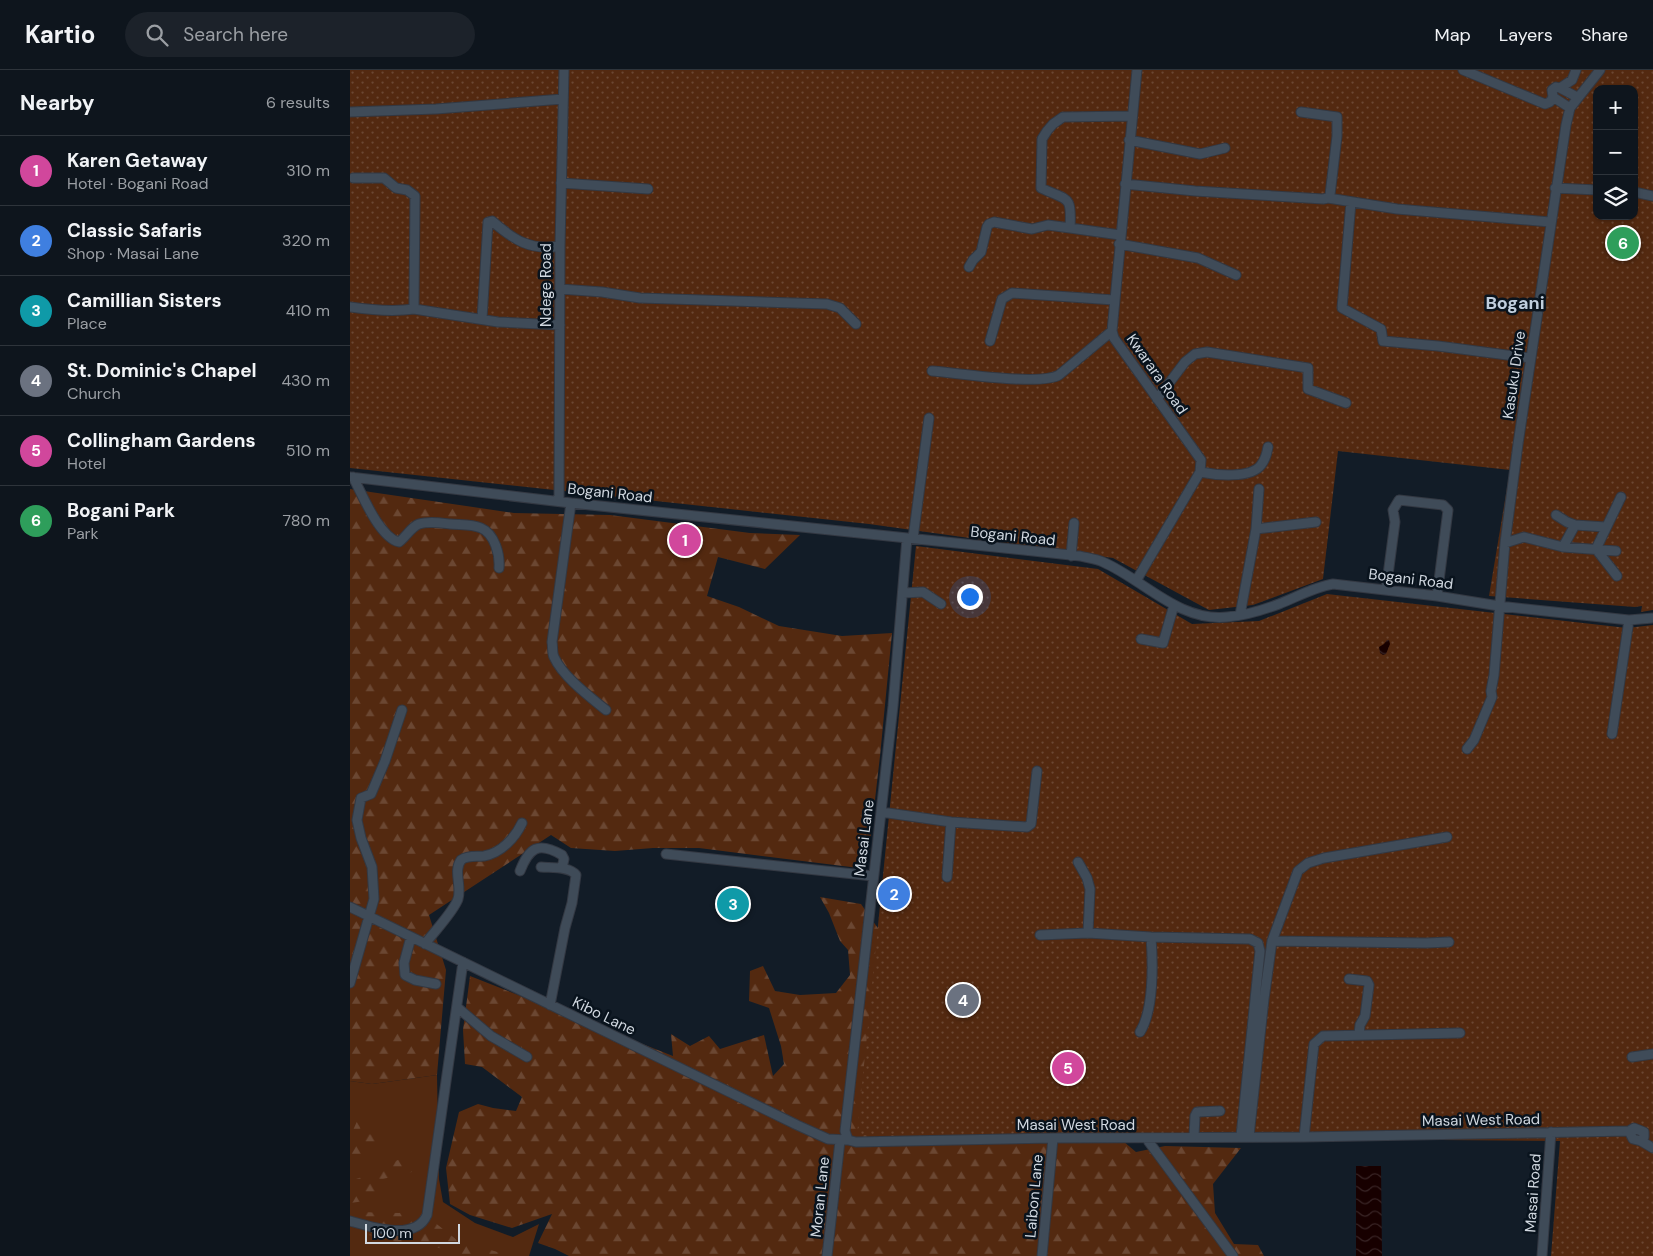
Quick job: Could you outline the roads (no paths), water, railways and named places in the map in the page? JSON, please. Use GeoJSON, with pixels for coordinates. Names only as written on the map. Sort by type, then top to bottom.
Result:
{"type":"FeatureCollection","features":[{"type":"Feature","properties":{"kind":"street","name":"Ndege Road"},"geometry":{"type":"LineString","coordinates":[[559,501],[560,246],[564,70]]}},
{"type":"Feature","properties":{"kind":"street","name":"Kwarara Road"},"geometry":{"type":"LineString","coordinates":[[1137,70],[1112,331],[1114,338],[1201,460],[1200,472]]}},
{"type":"Feature","properties":{"kind":"street"},"geometry":{"type":"LineString","coordinates":[[1464,70],[1545,104],[1550,102],[1553,97],[1553,88],[1560,88],[1577,97]]}},
{"type":"Feature","properties":{"kind":"street"},"geometry":{"type":"LineString","coordinates":[[1560,88],[1572,80],[1576,70]]}},
{"type":"Feature","properties":{"kind":"street","name":"Kasuku Drive"},"geometry":{"type":"LineString","coordinates":[[1467,749],[1474,740],[1492,697],[1491,691],[1499,623],[1505,543],[1555,188],[1570,108],[1600,70]]}},
{"type":"Feature","properties":{"kind":"street"},"geometry":{"type":"LineString","coordinates":[[1553,97],[1570,108]]}},
{"type":"Feature","properties":{"kind":"street"},"geometry":{"type":"LineString","coordinates":[[350,112],[436,109],[563,99]]}},
{"type":"Feature","properties":{"kind":"street"},"geometry":{"type":"LineString","coordinates":[[1301,112],[1337,117],[1333,172],[1328,198]]}},
{"type":"Feature","properties":{"kind":"street"},"geometry":{"type":"LineString","coordinates":[[1070,228],[1071,206],[1065,198],[1041,188],[1040,185],[1042,139],[1046,130],[1063,117],[1132,116]]}},
{"type":"Feature","properties":{"kind":"street"},"geometry":{"type":"LineString","coordinates":[[1129,140],[1200,154],[1226,148]]}},
{"type":"Feature","properties":{"kind":"street"},"geometry":{"type":"LineString","coordinates":[[353,178],[384,178],[396,188],[407,190],[415,196],[414,310]]}},
{"type":"Feature","properties":{"kind":"street"},"geometry":{"type":"LineString","coordinates":[[562,183],[648,189]]}},
{"type":"Feature","properties":{"kind":"street"},"geometry":{"type":"LineString","coordinates":[[1125,184],[1195,192],[1328,198],[1397,209],[1550,222]]}},
{"type":"Feature","properties":{"kind":"street"},"geometry":{"type":"LineString","coordinates":[[1555,188],[1593,190]]}},
{"type":"Feature","properties":{"kind":"street"},"geometry":{"type":"LineString","coordinates":[[1638,193],[1653,196]]}},
{"type":"Feature","properties":{"kind":"street"},"geometry":{"type":"LineString","coordinates":[[1350,202],[1342,308],[1381,329],[1383,341],[1530,358]]}},
{"type":"Feature","properties":{"kind":"street"},"geometry":{"type":"LineString","coordinates":[[482,319],[488,222],[492,221],[524,244],[552,248],[560,246]]}},
{"type":"Feature","properties":{"kind":"street"},"geometry":{"type":"LineString","coordinates":[[969,267],[981,252],[987,227],[994,222],[1032,229],[1048,225],[1070,228],[1198,258],[1236,275]]}},
{"type":"Feature","properties":{"kind":"street"},"geometry":{"type":"LineString","coordinates":[[560,289],[602,292],[640,298],[827,304],[840,308],[856,324]]}},
{"type":"Feature","properties":{"kind":"street"},"geometry":{"type":"LineString","coordinates":[[990,341],[1002,299],[1012,293],[1114,300]]}},
{"type":"Feature","properties":{"kind":"street"},"geometry":{"type":"LineString","coordinates":[[350,307],[414,310],[482,319],[560,324]]}},
{"type":"Feature","properties":{"kind":"street"},"geometry":{"type":"LineString","coordinates":[[932,371],[1010,378],[1049,379],[1059,375],[1112,331]]}},
{"type":"Feature","properties":{"kind":"street"},"geometry":{"type":"LineString","coordinates":[[1158,399],[1185,362],[1195,354],[1207,352],[1308,368],[1308,389],[1346,402]]}},
{"type":"Feature","properties":{"kind":"street","name":"Masai Lane"},"geometry":{"type":"LineString","coordinates":[[844,1140],[894,696],[903,593],[930,418]]}},
{"type":"Feature","properties":{"kind":"street"},"geometry":{"type":"LineString","coordinates":[[1136,581],[1200,472],[1226,475],[1241,474],[1258,469],[1262,464],[1268,447]]}},
{"type":"Feature","properties":{"kind":"street"},"geometry":{"type":"LineString","coordinates":[[352,477],[376,520],[392,540],[398,542],[413,528],[423,524],[435,523],[479,527],[487,531],[496,547],[499,556],[499,568]]}},
{"type":"Feature","properties":{"kind":"street","name":"Bogani Road"},"geometry":{"type":"LineString","coordinates":[[352,477],[571,503],[1071,556],[1102,562],[1174,605],[1203,616],[1226,618],[1240,615],[1277,605],[1324,586],[1344,584],[1499,606],[1629,620],[1653,618]]}},
{"type":"Feature","properties":{"kind":"street"},"geometry":{"type":"LineString","coordinates":[[1240,615],[1256,529],[1259,489]]}},
{"type":"Feature","properties":{"kind":"street"},"geometry":{"type":"LineString","coordinates":[[1596,549],[1620,497]]}},
{"type":"Feature","properties":{"kind":"street"},"geometry":{"type":"LineString","coordinates":[[1386,590],[1396,522],[1393,510],[1399,500],[1443,505],[1448,510],[1437,596]]}},
{"type":"Feature","properties":{"kind":"street"},"geometry":{"type":"LineString","coordinates":[[571,503],[552,642],[553,655],[562,670],[606,710]]}},
{"type":"Feature","properties":{"kind":"street"},"geometry":{"type":"LineString","coordinates":[[1556,516],[1575,525],[1606,527]]}},
{"type":"Feature","properties":{"kind":"street"},"geometry":{"type":"LineString","coordinates":[[1256,529],[1316,522]]}},
{"type":"Feature","properties":{"kind":"street"},"geometry":{"type":"LineString","coordinates":[[1071,556],[1074,523]]}},
{"type":"Feature","properties":{"kind":"street"},"geometry":{"type":"LineString","coordinates":[[1563,547],[1575,525]]}},
{"type":"Feature","properties":{"kind":"street"},"geometry":{"type":"LineString","coordinates":[[1505,543],[1524,538],[1563,547],[1616,550]]}},
{"type":"Feature","properties":{"kind":"street"},"geometry":{"type":"LineString","coordinates":[[1596,549],[1617,576]]}},
{"type":"Feature","properties":{"kind":"street"},"geometry":{"type":"LineString","coordinates":[[903,593],[924,592],[941,604]]}},
{"type":"Feature","properties":{"kind":"street"},"geometry":{"type":"LineString","coordinates":[[1141,639],[1163,642],[1174,605]]}},
{"type":"Feature","properties":{"kind":"street"},"geometry":{"type":"LineString","coordinates":[[1612,734],[1629,620]]}},
{"type":"Feature","properties":{"kind":"street"},"geometry":{"type":"LineString","coordinates":[[350,983],[374,899],[372,867],[361,838],[357,820],[361,798],[371,794],[385,761],[402,710]]}},
{"type":"Feature","properties":{"kind":"street"},"geometry":{"type":"LineString","coordinates":[[881,812],[951,822],[1030,826],[1037,771]]}},
{"type":"Feature","properties":{"kind":"street"},"geometry":{"type":"LineString","coordinates":[[947,877],[951,822]]}},
{"type":"Feature","properties":{"kind":"street"},"geometry":{"type":"LineString","coordinates":[[425,944],[458,900],[458,870],[461,860],[465,857],[485,856],[493,853],[516,835],[522,823]]}},
{"type":"Feature","properties":{"kind":"street"},"geometry":{"type":"LineString","coordinates":[[1245,1136],[1272,941],[1298,871],[1308,863],[1447,837]]}},
{"type":"Feature","properties":{"kind":"street"},"geometry":{"type":"LineString","coordinates":[[520,871],[526,855],[540,848],[547,848],[562,855],[564,859],[562,868]]}},
{"type":"Feature","properties":{"kind":"street"},"geometry":{"type":"LineString","coordinates":[[666,854],[873,876]]}},
{"type":"Feature","properties":{"kind":"street"},"geometry":{"type":"LineString","coordinates":[[1078,862],[1087,878],[1090,889],[1088,933]]}},
{"type":"Feature","properties":{"kind":"street"},"geometry":{"type":"LineString","coordinates":[[541,867],[562,868],[572,871],[576,875],[572,903],[565,928],[550,1005]]}},
{"type":"Feature","properties":{"kind":"street","name":"Kibo Lane"},"geometry":{"type":"LineString","coordinates":[[350,907],[797,1125],[828,1139],[844,1140]]}},
{"type":"Feature","properties":{"kind":"street"},"geometry":{"type":"LineString","coordinates":[[1040,935],[1088,933],[1151,937],[1250,939],[1258,943],[1260,951],[1245,1136]]}},
{"type":"Feature","properties":{"kind":"street"},"geometry":{"type":"LineString","coordinates":[[410,937],[404,963],[405,975],[415,980],[436,984]]}},
{"type":"Feature","properties":{"kind":"street"},"geometry":{"type":"LineString","coordinates":[[1140,1032],[1147,1017],[1153,966],[1151,937]]}},
{"type":"Feature","properties":{"kind":"street"},"geometry":{"type":"LineString","coordinates":[[1272,941],[1426,944],[1449,942]]}},
{"type":"Feature","properties":{"kind":"street"},"geometry":{"type":"LineString","coordinates":[[350,1221],[381,1230],[394,1230],[417,1226],[424,1221],[429,1203],[463,962]]}},
{"type":"Feature","properties":{"kind":"street"},"geometry":{"type":"LineString","coordinates":[[1350,978],[1367,981],[1369,986],[1365,1016],[1360,1025],[1359,1035]]}},
{"type":"Feature","properties":{"kind":"street"},"geometry":{"type":"LineString","coordinates":[[458,1008],[491,1036],[527,1057]]}},
{"type":"Feature","properties":{"kind":"street"},"geometry":{"type":"LineString","coordinates":[[1304,1137],[1314,1044],[1323,1036],[1460,1033]]}},
{"type":"Feature","properties":{"kind":"street"},"geometry":{"type":"LineString","coordinates":[[1632,1057],[1653,1054]]}},
{"type":"Feature","properties":{"kind":"street"},"geometry":{"type":"LineString","coordinates":[[1194,1136],[1197,1112],[1220,1111]]}},
{"type":"Feature","properties":{"kind":"street","name":"Masai West Road"},"geometry":{"type":"LineString","coordinates":[[844,1140],[856,1142],[1194,1136],[1304,1137],[1629,1131],[1634,1128],[1644,1132]]}},
{"type":"Feature","properties":{"kind":"street"},"geometry":{"type":"LineString","coordinates":[[1641,1141],[1644,1137],[1644,1132],[1653,1128]]}},
{"type":"Feature","properties":{"kind":"street"},"geometry":{"type":"LineString","coordinates":[[1629,1131],[1633,1139],[1653,1148]]}},
{"type":"Feature","properties":{"kind":"street","name":"Masai Road"},"geometry":{"type":"LineString","coordinates":[[1542,1256],[1551,1132]]}},
{"type":"Feature","properties":{"kind":"street","name":"Laibon Lane"},"geometry":{"type":"LineString","coordinates":[[1042,1256],[1054,1138]]}},
{"type":"Feature","properties":{"kind":"street"},"geometry":{"type":"LineString","coordinates":[[1146,1138],[1234,1256]]}},
{"type":"Feature","properties":{"kind":"street","name":"Moran Lane"},"geometry":{"type":"LineString","coordinates":[[827,1256],[844,1140]]}},
{"type":"Feature","properties":{"kind":"water"},"geometry":{"type":"Polygon","coordinates":[[[1389,640],[1390,644],[1386,654],[1383,655],[1380,653],[1379,647],[1389,640]]]}},
{"type":"Feature","properties":{"kind":"water"},"geometry":{"type":"Polygon","coordinates":[[[1356,1166],[1381,1166],[1382,1256],[1356,1256],[1356,1166]]]}},
{"type":"Feature","properties":{"kind":"place","name":"Bogani Park"},"geometry":{"type":"Point","coordinates":[1623,243]}},
{"type":"Feature","properties":{"kind":"place","name":"Karen Getaway"},"geometry":{"type":"Point","coordinates":[685,540]}},
{"type":"Feature","properties":{"kind":"place","name":"Classic Safaris"},"geometry":{"type":"Point","coordinates":[894,894]}},
{"type":"Feature","properties":{"kind":"place","name":"Camillian Sisters"},"geometry":{"type":"Point","coordinates":[733,904]}},
{"type":"Feature","properties":{"kind":"place","name":"St. Dominic's Chapel"},"geometry":{"type":"Point","coordinates":[963,1000]}},
{"type":"Feature","properties":{"kind":"place","name":"Collingham Gardens"},"geometry":{"type":"Point","coordinates":[1068,1068]}},
{"type":"Feature","properties":{"kind":"district","name":"Bogani"},"geometry":{"type":"Point","coordinates":[1515,303]}}]}
